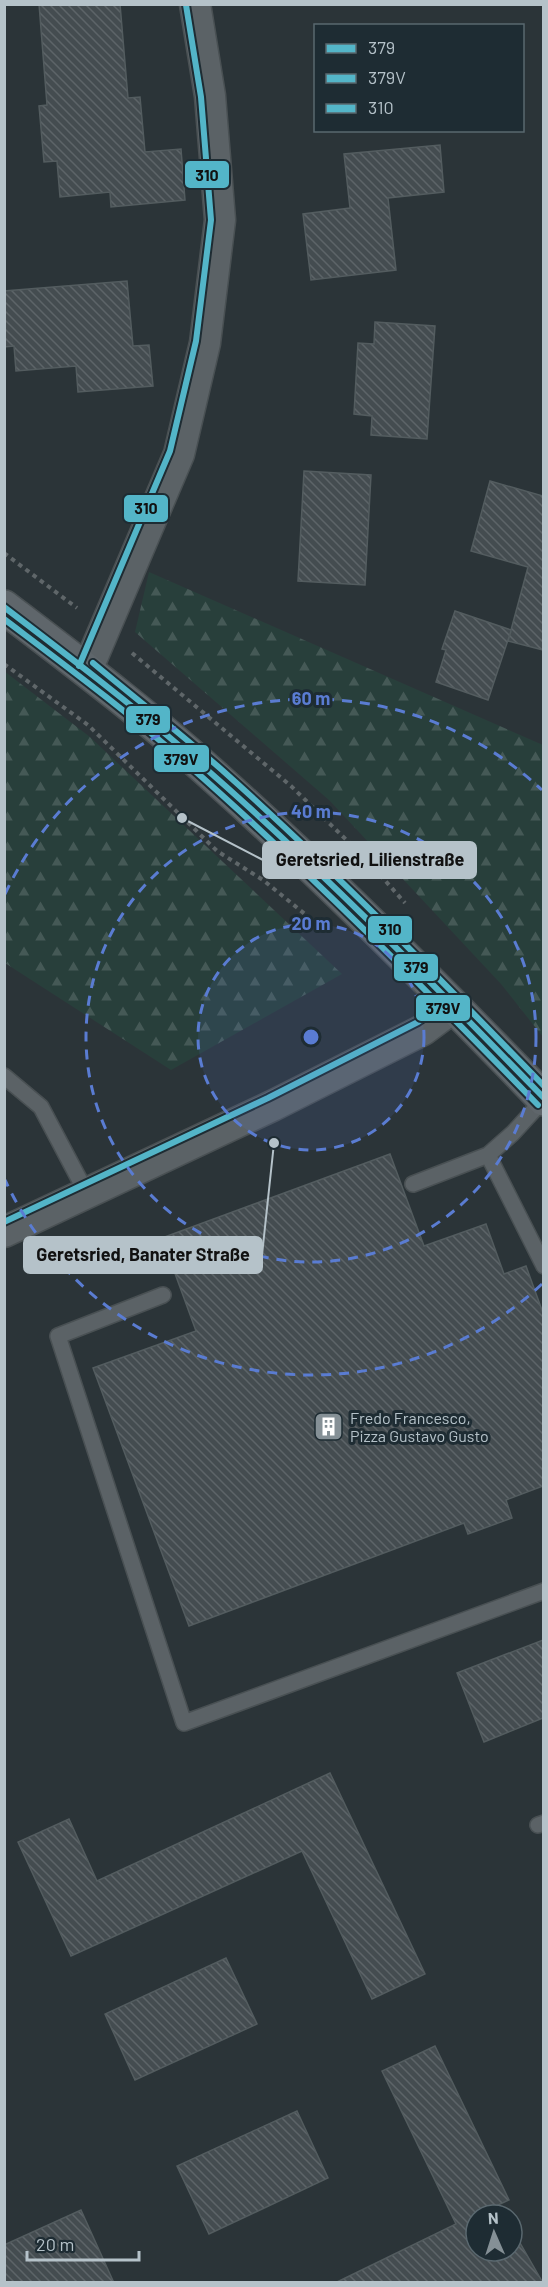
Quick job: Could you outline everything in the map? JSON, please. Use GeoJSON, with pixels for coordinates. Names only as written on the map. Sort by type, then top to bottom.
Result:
{"type":"FeatureCollection","features":[{"type":"Feature","properties":{"kind":"street"},"geometry":{"type":"LineString","coordinates":[[87,670],[179,454],[205,343],[220,220],[210,96],[195,4]]}},
{"type":"Feature","properties":{"kind":"street"},"geometry":{"type":"LineString","coordinates":[[4,607],[87,670],[241,800],[454,1007],[543,1099]]}},
{"type":"Feature","properties":{"kind":"street"},"geometry":{"type":"LineString","coordinates":[[4,1232],[262,1111],[375,1055],[423,1030],[454,1007]]}},
{"type":"Feature","properties":{"kind":"lane"},"geometry":{"type":"LineString","coordinates":[[4,1076],[41,1107],[87,1194]]}},
{"type":"Feature","properties":{"kind":"lane"},"geometry":{"type":"LineString","coordinates":[[414,1184],[488,1155],[513,1133],[543,1099]]}},
{"type":"Feature","properties":{"kind":"lane"},"geometry":{"type":"LineString","coordinates":[[488,1155],[543,1266]]}},
{"type":"Feature","properties":{"kind":"lane"},"geometry":{"type":"LineString","coordinates":[[163,1295],[58,1336],[184,1723],[543,1591]]}},
{"type":"Feature","properties":{"kind":"path"},"geometry":{"type":"LineString","coordinates":[[4,664],[87,725],[217,851],[263,880],[315,922]]}},
{"type":"Feature","properties":{"kind":"green space"},"geometry":{"type":"Polygon","coordinates":[[[149,572],[543,745],[543,1037],[501,984],[329,800],[135,632],[149,572]]]}},
{"type":"Feature","properties":{"kind":"green space"},"geometry":{"type":"Polygon","coordinates":[[[4,671],[90,737],[342,974],[171,1070],[5,963],[4,671]]]}},
{"type":"Feature","properties":{"kind":"building"},"geometry":{"type":"Polygon","coordinates":[[[39,4],[120,4],[128,98],[140,97],[145,152],[181,149],[185,200],[111,207],[110,192],[60,197],[57,161],[44,162],[39,106],[47,105],[39,4]]]}},
{"type":"Feature","properties":{"kind":"building"},"geometry":{"type":"Polygon","coordinates":[[[440,145],[444,192],[388,198],[396,270],[311,280],[303,214],[350,208],[344,154],[440,145]]]}},
{"type":"Feature","properties":{"kind":"building"},"geometry":{"type":"Polygon","coordinates":[[[127,281],[133,346],[149,345],[153,386],[78,392],[76,366],[16,371],[14,346],[4,347],[4,291],[127,281]]]}},
{"type":"Feature","properties":{"kind":"building"},"geometry":{"type":"Polygon","coordinates":[[[375,322],[435,326],[427,439],[371,435],[372,416],[354,414],[358,343],[374,344],[375,322]]]}},
{"type":"Feature","properties":{"kind":"building"},"geometry":{"type":"Polygon","coordinates":[[[304,471],[371,475],[365,585],[298,581],[304,471]]]}},
{"type":"Feature","properties":{"kind":"building"},"geometry":{"type":"Polygon","coordinates":[[[490,481],[543,496],[543,650],[508,641],[511,631],[488,700],[436,682],[446,650],[442,649],[455,611],[511,630],[528,567],[471,551],[490,481]]]}},
{"type":"Feature","properties":{"kind":"building","name":"Fredo Francesco, Pizza Gustavo Gusto"},"geometry":{"type":"Polygon","coordinates":[[[390,1154],[424,1246],[486,1224],[504,1274],[526,1266],[543,1313],[543,1486],[506,1500],[512,1518],[468,1534],[464,1523],[189,1626],[93,1368],[196,1331],[162,1238],[390,1154]]]}},
{"type":"Feature","properties":{"kind":"building"},"geometry":{"type":"Polygon","coordinates":[[[543,1640],[543,1718],[484,1742],[457,1673],[543,1640]]]}},
{"type":"Feature","properties":{"kind":"building"},"geometry":{"type":"Polygon","coordinates":[[[330,1773],[425,1974],[372,1999],[302,1851],[71,1956],[18,1842],[69,1819],[97,1881],[330,1773]]]}},
{"type":"Feature","properties":{"kind":"building"},"geometry":{"type":"Polygon","coordinates":[[[226,1958],[257,2024],[135,2080],[105,2014],[226,1958]]]}},
{"type":"Feature","properties":{"kind":"building"},"geometry":{"type":"Polygon","coordinates":[[[435,2046],[509,2200],[502,2203],[464,2203],[464,2263],[524,2263],[524,2250],[543,2283],[335,2283],[456,2224],[382,2071],[435,2046]]]}},
{"type":"Feature","properties":{"kind":"building"},"geometry":{"type":"Polygon","coordinates":[[[297,2111],[328,2178],[209,2234],[177,2166],[297,2111]]]}},
{"type":"Feature","properties":{"kind":"building"},"geometry":{"type":"Polygon","coordinates":[[[81,2210],[114,2283],[4,2283],[4,2245],[81,2210]]]}},
{"type":"Feature","properties":{"kind":"transit line","name":"310"},"geometry":{"type":"LineString","coordinates":[[79,666],[170,451],[196,341],[211,220],[201,97],[186,5]]}},
{"type":"Feature","properties":{"kind":"transit line","name":"379"},"geometry":{"type":"LineString","coordinates":[[4,607],[144,716],[235,795],[370,922],[544,1098]]}},
{"type":"Feature","properties":{"kind":"transit line","name":"379V"},"geometry":{"type":"LineString","coordinates":[[4,619],[142,726],[232,804],[365,931],[538,1105]]}},
{"type":"Feature","properties":{"kind":"transit line","name":"310"},"geometry":{"type":"LineString","coordinates":[[93,663],[206,756],[305,846],[544,1086]]}},
{"type":"Feature","properties":{"kind":"transit line","name":"310"},"geometry":{"type":"LineString","coordinates":[[4,1222],[268,1098],[418,1022],[449,1000]]}},
{"type":"Feature","properties":{"kind":"place","name":"Geretsried, Lilienstraße"},"geometry":{"type":"Point","coordinates":[182,818]}},
{"type":"Feature","properties":{"kind":"place","name":"Geretsried, Banater Straße"},"geometry":{"type":"Point","coordinates":[274,1143]}},
{"type":"Feature","properties":{"kind":"place","name":"Fredo Francesco, Pizza Gustavo Gusto"},"geometry":{"type":"Point","coordinates":[329,1427]}}]}
